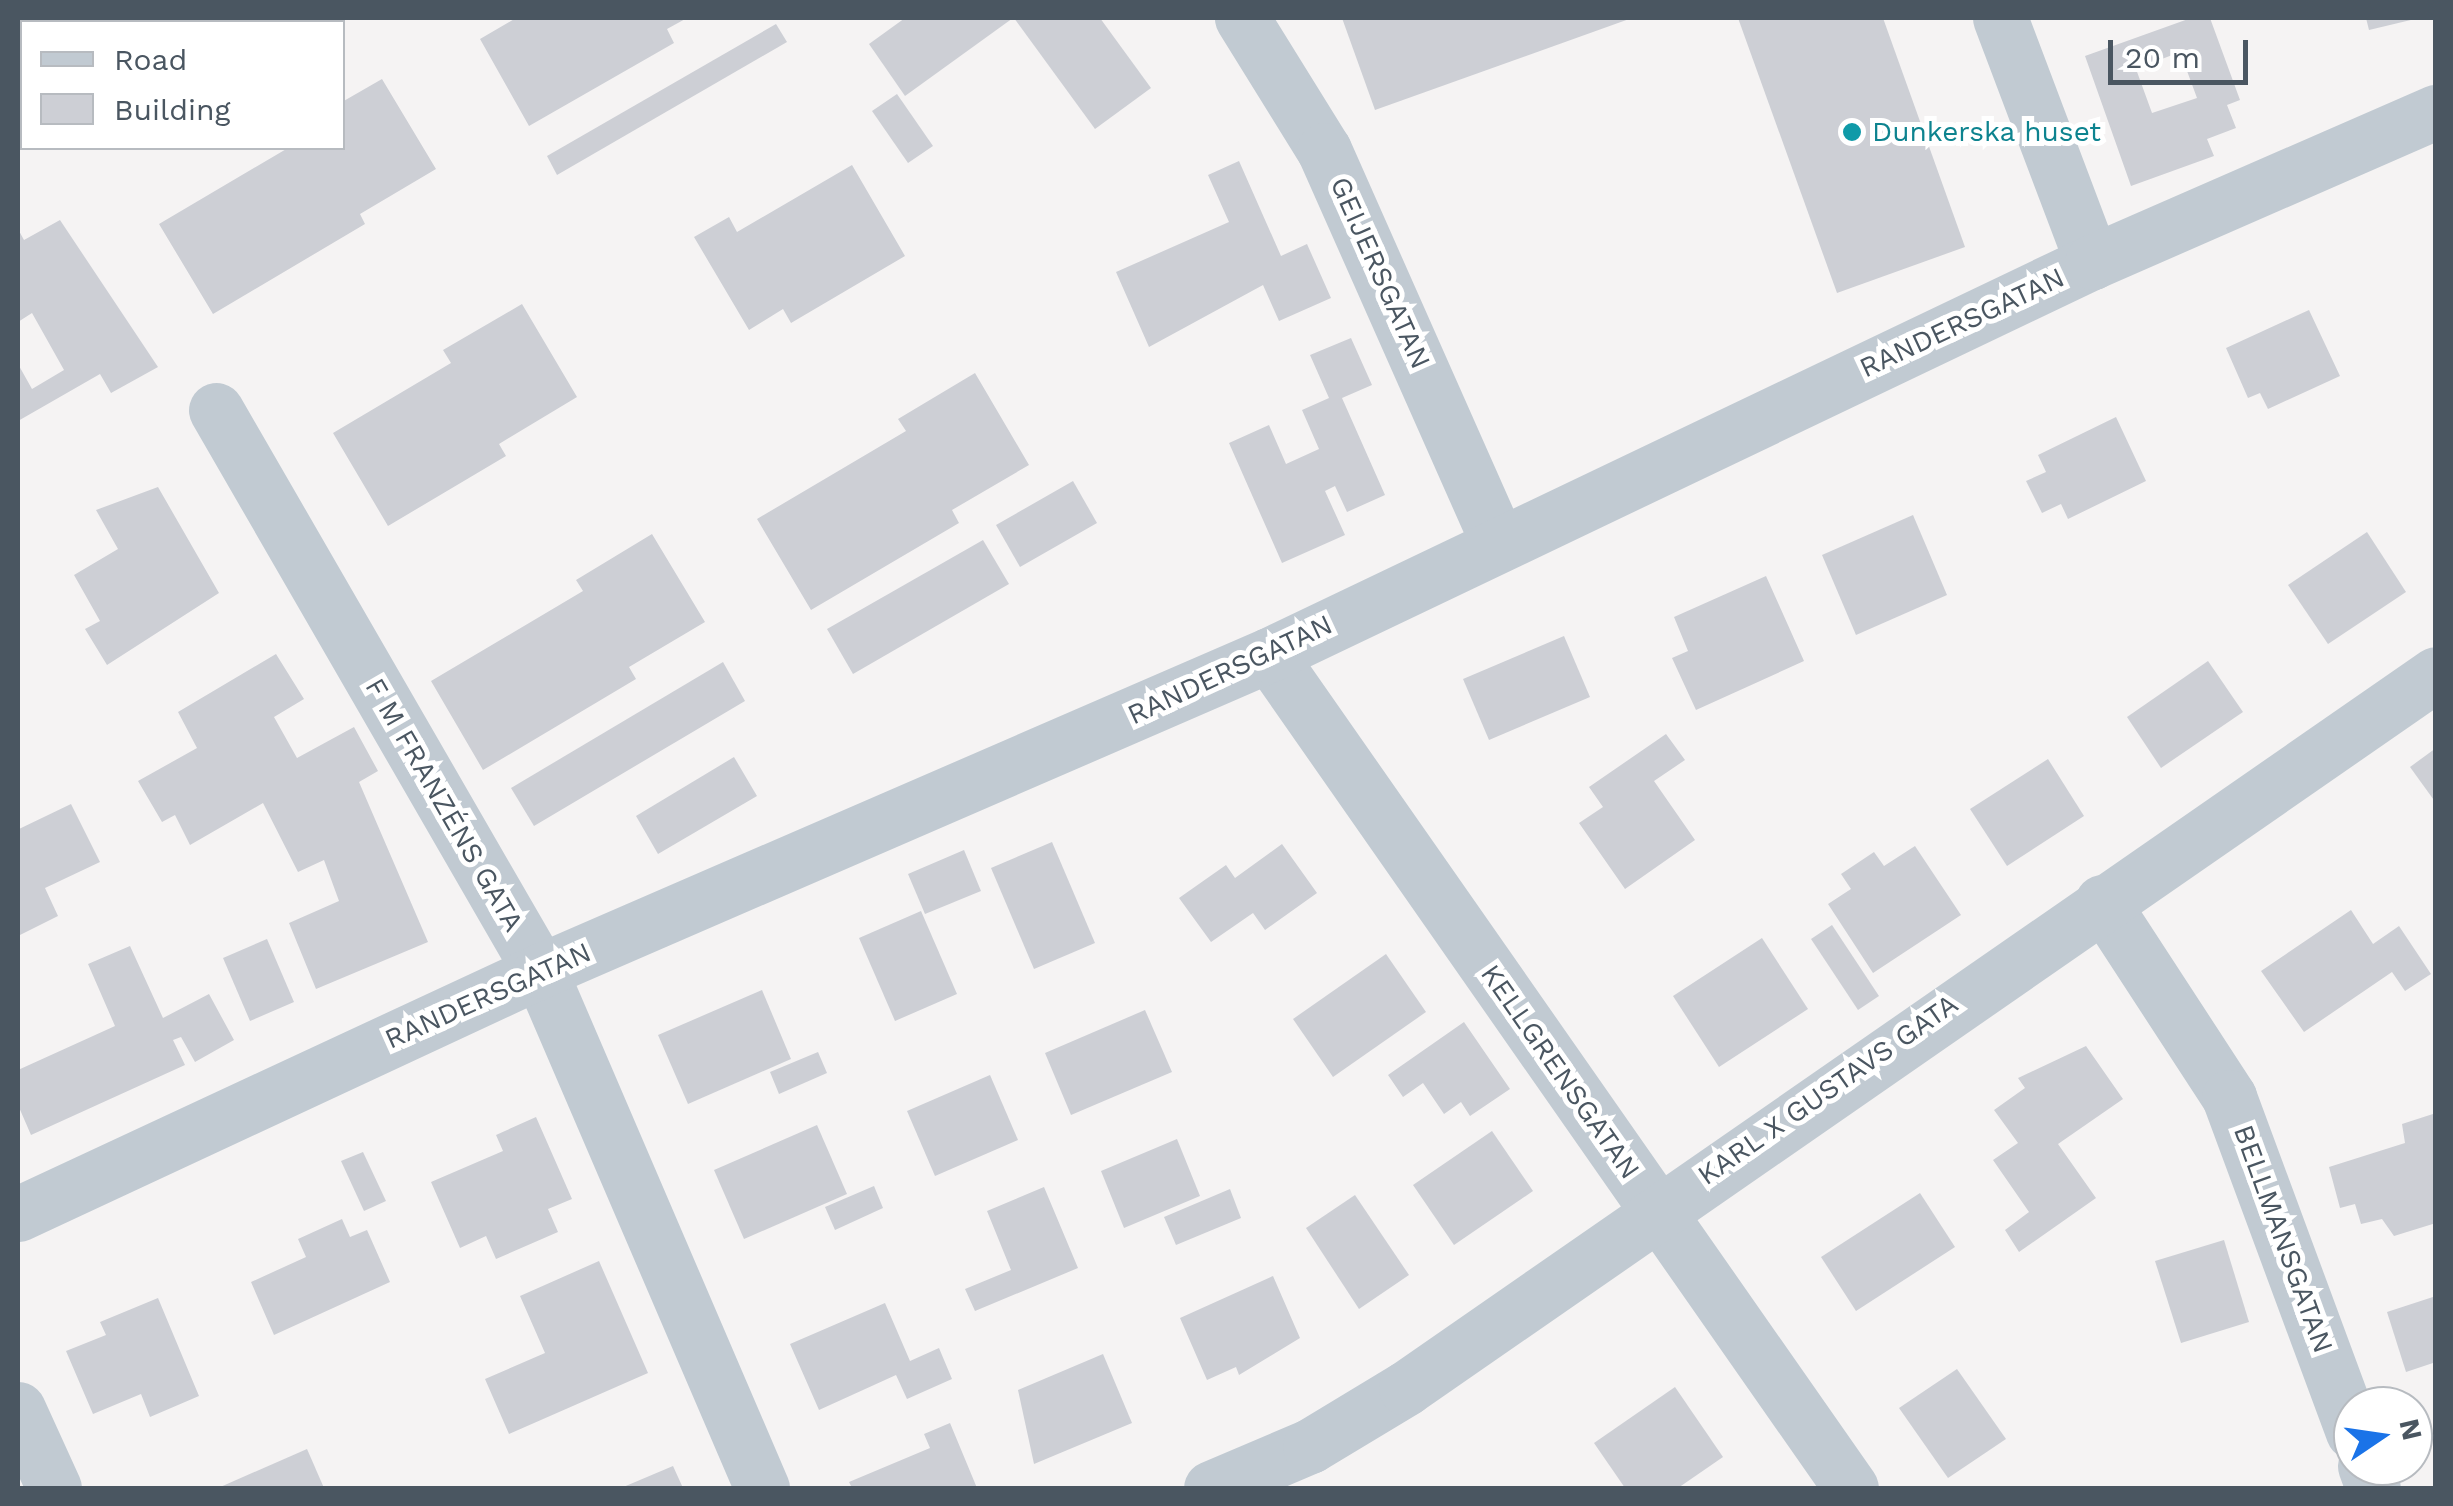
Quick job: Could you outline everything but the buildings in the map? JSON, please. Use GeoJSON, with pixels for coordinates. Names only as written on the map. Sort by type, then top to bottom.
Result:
{"type":"FeatureCollection","features":[{"type":"Feature","properties":{"kind":"street","name":"GEIJERSGATAN"},"geometry":{"type":"LineString","coordinates":[[1242,18],[1324,150],[1498,540]]}},
{"type":"Feature","properties":{"kind":"street"},"geometry":{"type":"LineString","coordinates":[[2000,18],[2092,262]]}},
{"type":"Feature","properties":{"kind":"street","name":"RANDERSGATAN"},"geometry":{"type":"LineString","coordinates":[[18,1214],[540,971],[1269,655],[1498,540],[2092,262],[2436,112]]}},
{"type":"Feature","properties":{"kind":"street","name":"F M FRANZÉNS GATA"},"geometry":{"type":"LineString","coordinates":[[216,410],[540,971],[762,1488]]}},
{"type":"Feature","properties":{"kind":"street","name":"KELLGRENSGATAN"},"geometry":{"type":"LineString","coordinates":[[1269,655],[1851,1488]]}},
{"type":"Feature","properties":{"kind":"street","name":"KARL X GUSTAVS GATA"},"geometry":{"type":"LineString","coordinates":[[1212,1488],[1320,1467],[1655,1209],[2436,674]]}},
{"type":"Feature","properties":{"kind":"street","name":"BELLMANSGATAN"},"geometry":{"type":"LineString","coordinates":[[2102,902],[2229,1097],[2336,1386]]}},
{"type":"Feature","properties":{"kind":"street"},"geometry":{"type":"LineString","coordinates":[[18,1408],[54,1488]]}},
{"type":"Feature","properties":{"kind":"green space"},"geometry":{"type":"Polygon","coordinates":[[[18,18],[304,18],[20,20],[18,146],[18,18]]]}},
{"type":"Feature","properties":{"kind":"place","name":"Dunkerska huset"},"geometry":{"type":"Point","coordinates":[1852,132]}}]}
